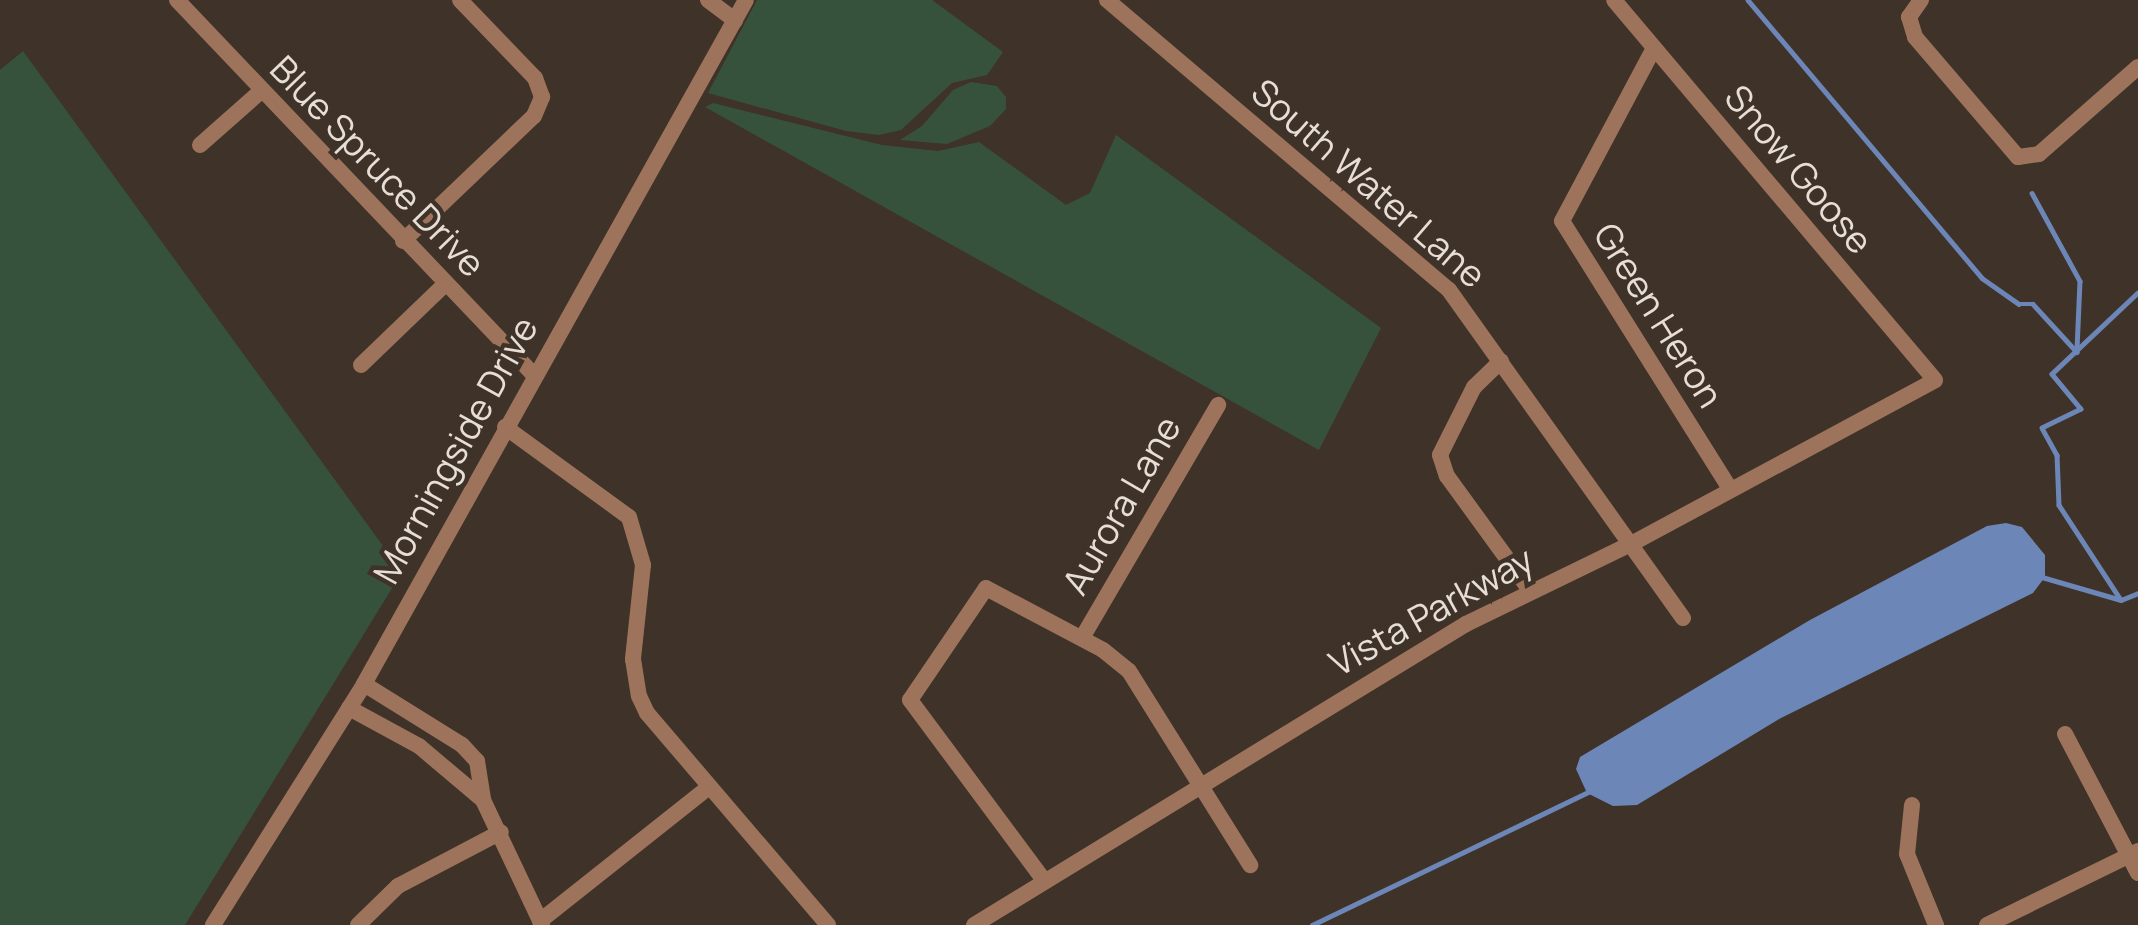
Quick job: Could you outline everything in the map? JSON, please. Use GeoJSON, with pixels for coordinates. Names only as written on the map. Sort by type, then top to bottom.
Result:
{"type":"FeatureCollection","features":[{"type":"Feature","properties":{"kind":"street","name":"Blue Spruce Drive"},"geometry":{"type":"LineString","coordinates":[[177,0],[534,375]]}},
{"type":"Feature","properties":{"kind":"street"},"geometry":{"type":"LineString","coordinates":[[404,241],[534,116],[542,97],[535,78],[460,0]]}},
{"type":"Feature","properties":{"kind":"street"},"geometry":{"type":"LineString","coordinates":[[708,0],[735,20]]}},
{"type":"Feature","properties":{"kind":"street","name":"Morningside Drive"},"geometry":{"type":"LineString","coordinates":[[212,925],[364,684],[746,0]]}},
{"type":"Feature","properties":{"kind":"street","name":"Snow Goose"},"geometry":{"type":"LineString","coordinates":[[1614,0],[1935,380]]}},
{"type":"Feature","properties":{"kind":"street"},"geometry":{"type":"LineString","coordinates":[[1921,0],[1909,22],[1915,37],[2008,148],[2024,158],[2045,149],[2138,67]]}},
{"type":"Feature","properties":{"kind":"street","name":"South Water Lane"},"geometry":{"type":"LineString","coordinates":[[1114,2],[1449,290],[1682,618]]}},
{"type":"Feature","properties":{"kind":"street","name":"Green Heron"},"geometry":{"type":"LineString","coordinates":[[1654,48],[1562,221],[1729,487]]}},
{"type":"Feature","properties":{"kind":"street"},"geometry":{"type":"LineString","coordinates":[[200,145],[260,92]]}},
{"type":"Feature","properties":{"kind":"street"},"geometry":{"type":"LineString","coordinates":[[361,365],[444,285]]}},
{"type":"Feature","properties":{"kind":"street"},"geometry":{"type":"LineString","coordinates":[[1501,362],[1474,387],[1440,454],[1448,476],[1529,590]]}},
{"type":"Feature","properties":{"kind":"street","name":"Vista Parkway"},"geometry":{"type":"LineString","coordinates":[[974,925],[1202,782],[1529,590],[1631,544],[1729,487],[1935,380]]}},
{"type":"Feature","properties":{"kind":"street","name":"Aurora Lane"},"geometry":{"type":"LineString","coordinates":[[1082,638],[1217,405]]}},
{"type":"Feature","properties":{"kind":"street"},"geometry":{"type":"LineString","coordinates":[[505,427],[628,517],[643,565],[633,659],[639,697],[828,925]]}},
{"type":"Feature","properties":{"kind":"street"},"geometry":{"type":"LineString","coordinates":[[1043,879],[910,700],[986,587],[1082,638],[1129,671],[1250,865]]}},
{"type":"Feature","properties":{"kind":"street"},"geometry":{"type":"LineString","coordinates":[[364,684],[462,746],[477,761],[482,800]]}},
{"type":"Feature","properties":{"kind":"street"},"geometry":{"type":"LineString","coordinates":[[349,708],[419,746],[482,800],[541,923],[709,787]]}},
{"type":"Feature","properties":{"kind":"street"},"geometry":{"type":"LineString","coordinates":[[2065,734],[2134,853],[2138,873]]}},
{"type":"Feature","properties":{"kind":"street"},"geometry":{"type":"LineString","coordinates":[[1912,805],[1907,854],[1936,925]]}},
{"type":"Feature","properties":{"kind":"street"},"geometry":{"type":"LineString","coordinates":[[358,925],[398,886],[501,832]]}},
{"type":"Feature","properties":{"kind":"street"},"geometry":{"type":"LineString","coordinates":[[1987,925],[2134,853]]}},
{"type":"Feature","properties":{"kind":"green space"},"geometry":{"type":"Polygon","coordinates":[[[757,0],[932,0],[1003,52],[987,75],[952,83],[901,130],[879,135],[846,131],[708,93],[757,0]]]}},
{"type":"Feature","properties":{"kind":"green space"},"geometry":{"type":"Polygon","coordinates":[[[23,51],[402,572],[185,925],[0,925],[0,70],[23,51]]]}},
{"type":"Feature","properties":{"kind":"green space"},"geometry":{"type":"Polygon","coordinates":[[[971,82],[997,86],[1006,97],[1006,109],[990,126],[947,144],[900,140],[922,126],[953,90],[971,82]]]}},
{"type":"Feature","properties":{"kind":"green space"},"geometry":{"type":"Polygon","coordinates":[[[713,103],[882,145],[938,151],[979,142],[1066,205],[1090,193],[1116,135],[1381,328],[1319,450],[705,107],[713,103]]]}},
{"type":"Feature","properties":{"kind":"water"},"geometry":{"type":"Polygon","coordinates":[[[1987,526],[2022,527],[2045,555],[2045,577],[2033,593],[1781,718],[1637,805],[1613,806],[1587,793],[1576,769],[1580,757],[1810,620],[1987,526]]]}},
{"type":"Feature","properties":{"kind":"waterway"},"geometry":{"type":"LineString","coordinates":[[1748,0],[1982,278],[2019,304],[2033,304],[2077,352]]}},
{"type":"Feature","properties":{"kind":"waterway"},"geometry":{"type":"LineString","coordinates":[[2032,193],[2080,281],[2077,349]]}},
{"type":"Feature","properties":{"kind":"waterway"},"geometry":{"type":"LineString","coordinates":[[2138,293],[2052,374],[2081,409],[2042,428],[2057,455],[2059,505],[2121,600],[2138,593]]}},
{"type":"Feature","properties":{"kind":"waterway"},"geometry":{"type":"LineString","coordinates":[[2042,577],[2121,600]]}},
{"type":"Feature","properties":{"kind":"waterway"},"geometry":{"type":"LineString","coordinates":[[1312,925],[1588,792]]}}]}
